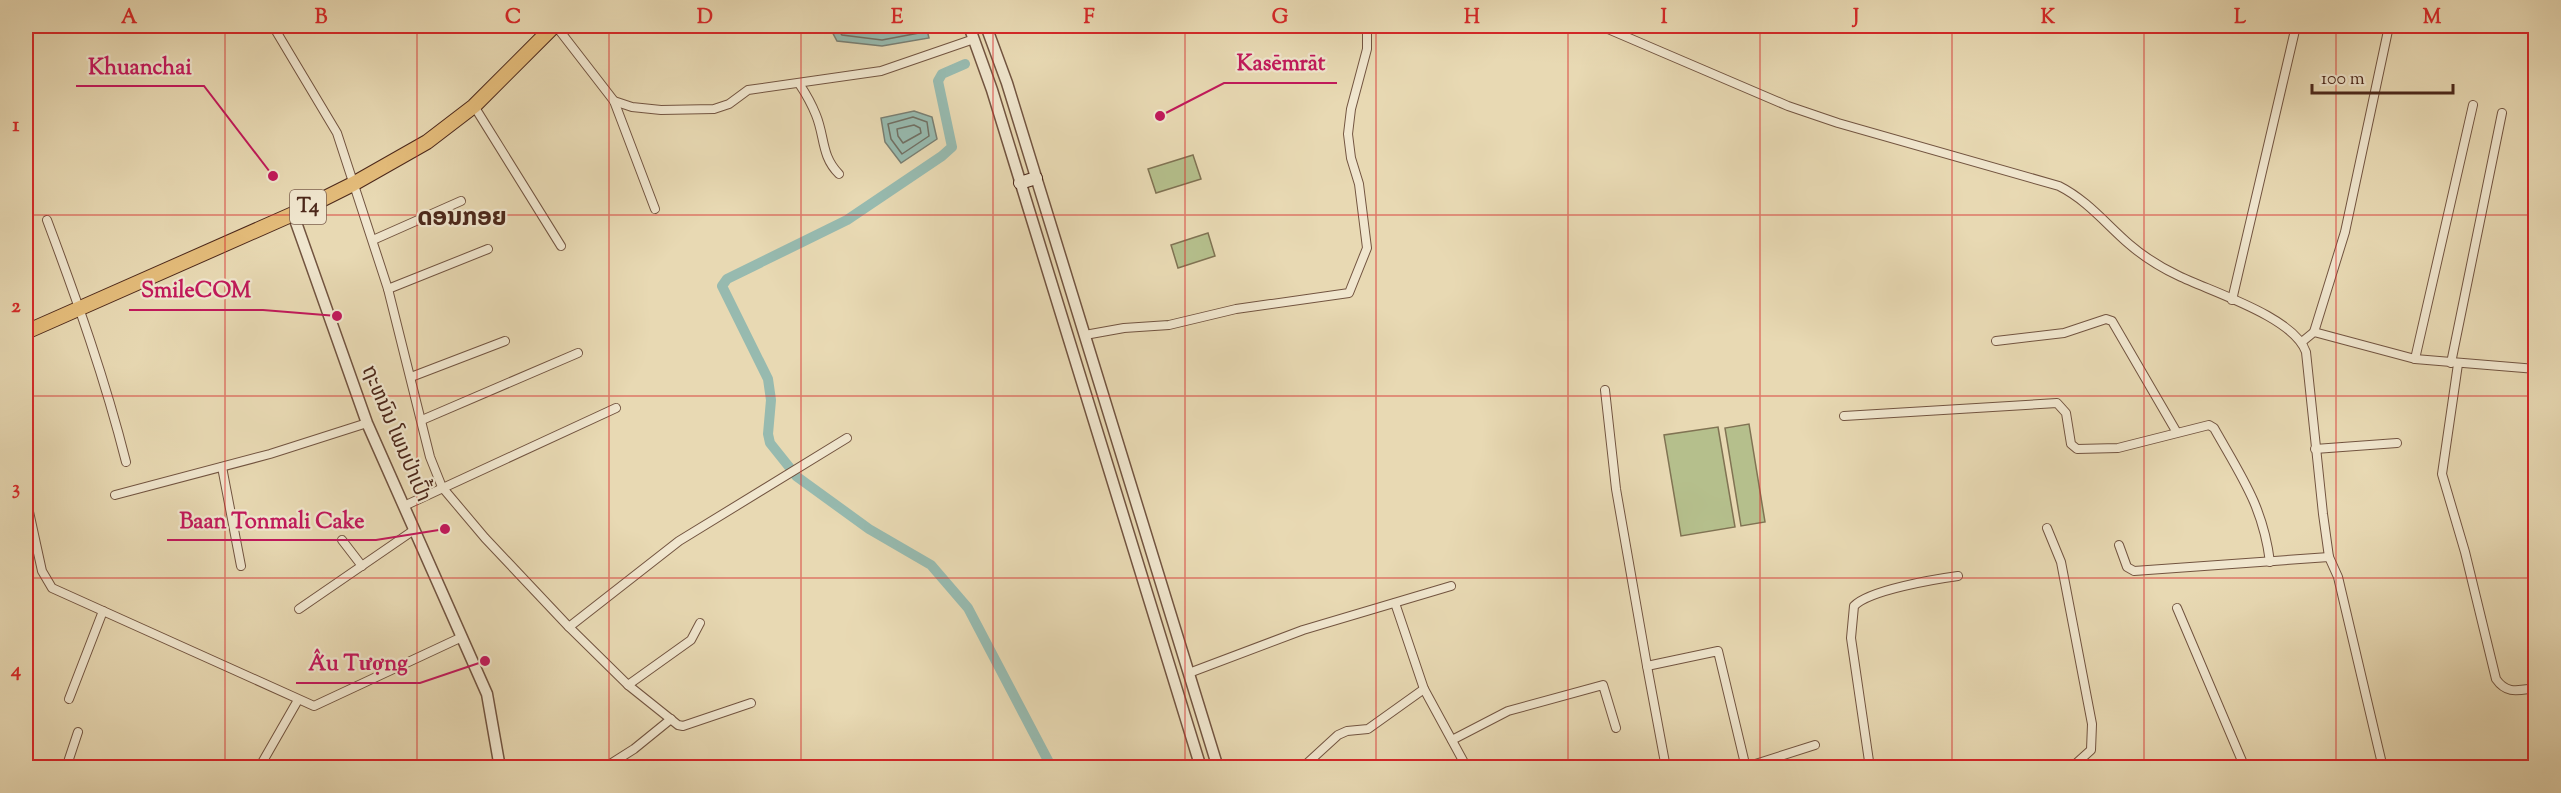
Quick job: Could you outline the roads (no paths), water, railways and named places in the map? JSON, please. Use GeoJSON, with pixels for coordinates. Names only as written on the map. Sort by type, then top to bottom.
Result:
{"type":"FeatureCollection","features":[{"type":"Feature","properties":{"kind":"main road","name":"T4"},"geometry":{"type":"LineString","coordinates":[[26,332],[293,214],[353,184],[427,142],[474,106],[555,26]]}},
{"type":"Feature","properties":{"kind":"main road"},"geometry":{"type":"LineString","coordinates":[[1020,183],[1036,178]]}},
{"type":"Feature","properties":{"kind":"street"},"geometry":{"type":"LineString","coordinates":[[273,26],[337,133],[388,289],[430,457],[442,487],[485,538],[569,627],[628,685],[671,719],[683,726],[751,703]]}},
{"type":"Feature","properties":{"kind":"street"},"geometry":{"type":"LineString","coordinates":[[555,26],[614,101],[656,209]]}},
{"type":"Feature","properties":{"kind":"street"},"geometry":{"type":"LineString","coordinates":[[969,26],[1020,183],[1201,768]]}},
{"type":"Feature","properties":{"kind":"street"},"geometry":{"type":"LineString","coordinates":[[986,26],[1036,178],[1218,768]]}},
{"type":"Feature","properties":{"kind":"street"},"geometry":{"type":"LineString","coordinates":[[1085,335],[1124,328],[1169,325],[1236,309],[1349,293],[1367,248],[1359,184],[1351,158],[1348,134],[1351,110],[1367,49],[1367,26]]}},
{"type":"Feature","properties":{"kind":"street"},"geometry":{"type":"LineString","coordinates":[[1601,26],[1639,44],[1828,120],[2059,186],[2076,195],[2131,245],[2154,262],[2265,315],[2295,333],[2303,341],[2307,352],[2315,449],[2329,556],[2338,577],[2383,768]]}},
{"type":"Feature","properties":{"kind":"street"},"geometry":{"type":"LineString","coordinates":[[2232,300],[2296,26]]}},
{"type":"Feature","properties":{"kind":"street"},"geometry":{"type":"LineString","coordinates":[[2303,341],[2314,332],[2345,232],[2389,26]]}},
{"type":"Feature","properties":{"kind":"street"},"geometry":{"type":"LineString","coordinates":[[614,101],[632,107],[692,111],[722,107],[747,90],[881,71],[974,39]]}},
{"type":"Feature","properties":{"kind":"street"},"geometry":{"type":"LineString","coordinates":[[801,84],[817,116],[822,146],[832,167],[839,174]]}},
{"type":"Feature","properties":{"kind":"street"},"geometry":{"type":"LineString","coordinates":[[2415,358],[2473,105]]}},
{"type":"Feature","properties":{"kind":"street"},"geometry":{"type":"LineString","coordinates":[[474,106],[561,246]]}},
{"type":"Feature","properties":{"kind":"street"},"geometry":{"type":"LineString","coordinates":[[2502,113],[2454,364],[2442,474],[2465,552],[2496,680],[2502,688],[2510,691],[2535,688]]}},
{"type":"Feature","properties":{"kind":"street"},"geometry":{"type":"LineString","coordinates":[[373,240],[461,201]]}},
{"type":"Feature","properties":{"kind":"street","name":"ຖະຫນົນ ໂພນປ່າເປົ້າ"},"geometry":{"type":"LineString","coordinates":[[293,214],[367,423],[487,693],[500,768]]}},
{"type":"Feature","properties":{"kind":"street"},"geometry":{"type":"LineString","coordinates":[[47,220],[108,392],[126,462]]}},
{"type":"Feature","properties":{"kind":"street"},"geometry":{"type":"LineString","coordinates":[[388,289],[488,249]]}},
{"type":"Feature","properties":{"kind":"street"},"geometry":{"type":"LineString","coordinates":[[1996,341],[2064,333],[2106,320],[2112,321],[2176,431]]}},
{"type":"Feature","properties":{"kind":"street"},"geometry":{"type":"LineString","coordinates":[[2314,332],[2415,358],[2454,364],[2535,369]]}},
{"type":"Feature","properties":{"kind":"street"},"geometry":{"type":"LineString","coordinates":[[411,377],[505,341]]}},
{"type":"Feature","properties":{"kind":"street"},"geometry":{"type":"LineString","coordinates":[[422,420],[578,353]]}},
{"type":"Feature","properties":{"kind":"street"},"geometry":{"type":"LineString","coordinates":[[1605,390],[1616,489],[1666,768]]}},
{"type":"Feature","properties":{"kind":"street"},"geometry":{"type":"LineString","coordinates":[[1844,416],[2057,403],[2066,412],[2071,444],[2077,449],[2118,448],[2200,425],[2214,428],[2258,508],[2267,537],[2270,562]]}},
{"type":"Feature","properties":{"kind":"street"},"geometry":{"type":"LineString","coordinates":[[404,506],[616,408]]}},
{"type":"Feature","properties":{"kind":"street"},"geometry":{"type":"LineString","coordinates":[[115,495],[222,467],[367,423]]}},
{"type":"Feature","properties":{"kind":"street"},"geometry":{"type":"LineString","coordinates":[[569,627],[679,541],[848,438]]}},
{"type":"Feature","properties":{"kind":"street"},"geometry":{"type":"LineString","coordinates":[[2315,449],[2397,443]]}},
{"type":"Feature","properties":{"kind":"street"},"geometry":{"type":"LineString","coordinates":[[222,467],[241,566]]}},
{"type":"Feature","properties":{"kind":"street"},"geometry":{"type":"LineString","coordinates":[[26,498],[42,571],[49,584],[56,590],[317,707],[462,637]]}},
{"type":"Feature","properties":{"kind":"street"},"geometry":{"type":"LineString","coordinates":[[2047,528],[2061,561],[2092,724],[2091,750],[2071,768]]}},
{"type":"Feature","properties":{"kind":"street"},"geometry":{"type":"LineString","coordinates":[[299,609],[414,530]]}},
{"type":"Feature","properties":{"kind":"street"},"geometry":{"type":"LineString","coordinates":[[342,540],[362,566]]}},
{"type":"Feature","properties":{"kind":"street"},"geometry":{"type":"LineString","coordinates":[[2119,544],[2127,567],[2134,571],[2329,556]]}},
{"type":"Feature","properties":{"kind":"street"},"geometry":{"type":"LineString","coordinates":[[1870,768],[1851,638],[1854,606],[1864,598],[1932,580],[1958,576]]}},
{"type":"Feature","properties":{"kind":"street"},"geometry":{"type":"LineString","coordinates":[[1190,673],[1303,630],[1451,586]]}},
{"type":"Feature","properties":{"kind":"street"},"geometry":{"type":"LineString","coordinates":[[1395,603],[1424,689],[1466,765],[1455,768]]}},
{"type":"Feature","properties":{"kind":"street"},"geometry":{"type":"LineString","coordinates":[[2177,608],[2245,768]]}},
{"type":"Feature","properties":{"kind":"street"},"geometry":{"type":"LineString","coordinates":[[69,699],[104,611]]}},
{"type":"Feature","properties":{"kind":"street"},"geometry":{"type":"LineString","coordinates":[[628,685],[691,640],[700,623]]}},
{"type":"Feature","properties":{"kind":"street"},"geometry":{"type":"LineString","coordinates":[[1647,666],[1718,651],[1746,767],[1815,745]]}},
{"type":"Feature","properties":{"kind":"street"},"geometry":{"type":"LineString","coordinates":[[1452,740],[1508,711],[1603,685],[1616,728]]}},
{"type":"Feature","properties":{"kind":"street"},"geometry":{"type":"LineString","coordinates":[[1302,768],[1338,735],[1347,730],[1368,729],[1424,689]]}},
{"type":"Feature","properties":{"kind":"street"},"geometry":{"type":"LineString","coordinates":[[259,768],[298,700]]}},
{"type":"Feature","properties":{"kind":"street"},"geometry":{"type":"LineString","coordinates":[[604,768],[671,719]]}},
{"type":"Feature","properties":{"kind":"street"},"geometry":{"type":"LineString","coordinates":[[66,768],[78,732]]}},
{"type":"Feature","properties":{"kind":"water"},"geometry":{"type":"Polygon","coordinates":[[[829,26],[926,26],[929,38],[882,46],[837,41],[829,26]]]}},
{"type":"Feature","properties":{"kind":"water"},"geometry":{"type":"Polygon","coordinates":[[[914,111],[932,117],[937,139],[901,163],[885,142],[881,118],[914,111]]]}},
{"type":"Feature","properties":{"kind":"waterway"},"geometry":{"type":"LineString","coordinates":[[790,468],[770,443],[768,434],[771,400],[768,379],[722,286],[727,279],[847,220],[952,147],[938,81],[942,74],[965,64]]}},
{"type":"Feature","properties":{"kind":"waterway"},"geometry":{"type":"LineString","coordinates":[[796,476],[869,529],[931,565],[968,608],[1052,768]]}},
{"type":"Feature","properties":{"kind":"place","name":"Kasēmrāt"},"geometry":{"type":"Point","coordinates":[1160,116]}},
{"type":"Feature","properties":{"kind":"place","name":"Khuanchai"},"geometry":{"type":"Point","coordinates":[273,176]}},
{"type":"Feature","properties":{"kind":"place","name":"SmileCOM"},"geometry":{"type":"Point","coordinates":[337,316]}},
{"type":"Feature","properties":{"kind":"place","name":"Baan Tonmali Cake"},"geometry":{"type":"Point","coordinates":[445,529]}},
{"type":"Feature","properties":{"kind":"place","name":"Ấu Tượng"},"geometry":{"type":"Point","coordinates":[485,661]}},
{"type":"Feature","properties":{"kind":"district","name":"ດອນກອຍ"},"geometry":{"type":"Point","coordinates":[462,219]}}]}
